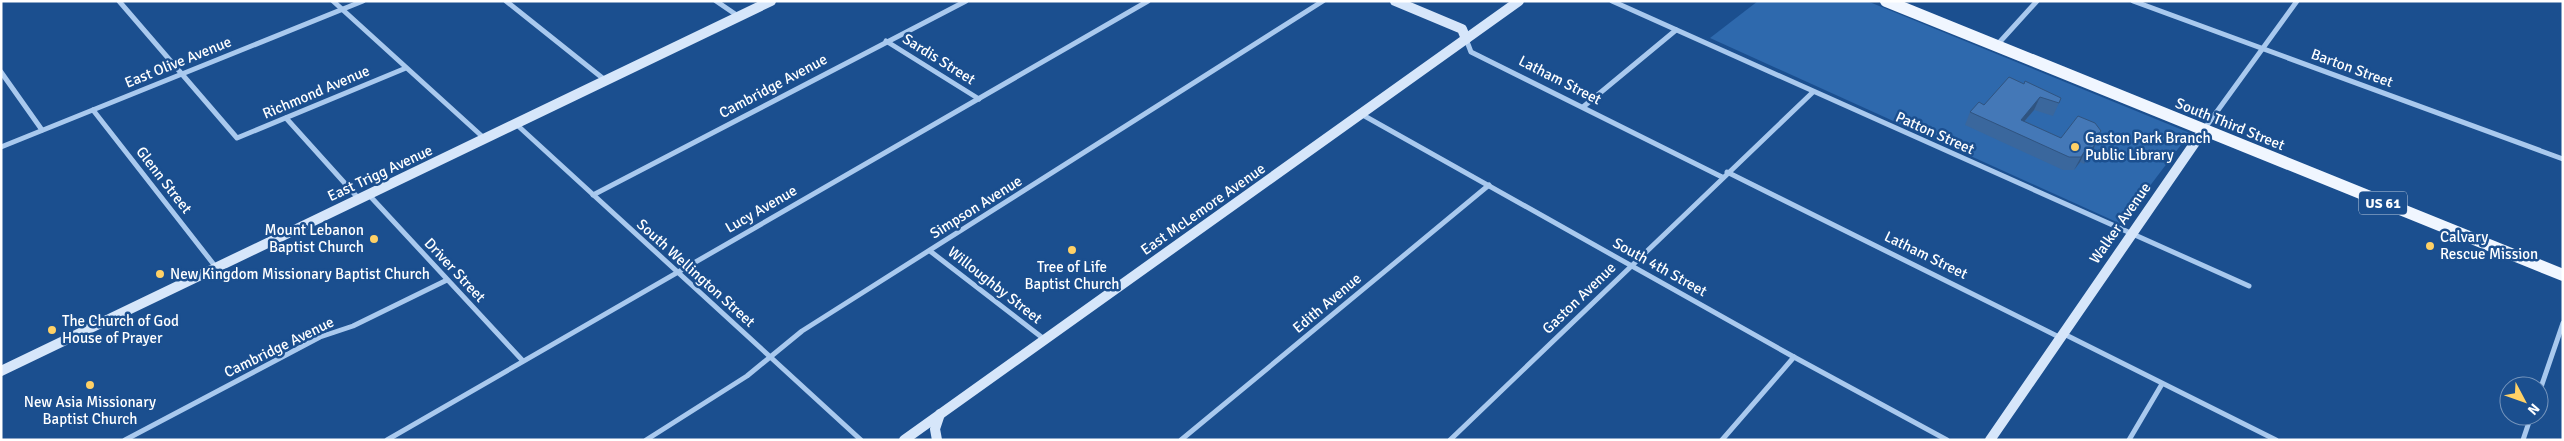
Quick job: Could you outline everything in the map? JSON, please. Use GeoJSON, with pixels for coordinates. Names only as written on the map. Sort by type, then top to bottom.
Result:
{"type":"FeatureCollection","features":[{"type":"Feature","properties":{"kind":"main road","name":"South Third Street"},"geometry":{"type":"LineString","coordinates":[[1886,1],[2203,131],[2563,275]]}},
{"type":"Feature","properties":{"kind":"street"},"geometry":{"type":"LineString","coordinates":[[119,1],[181,74]]}},
{"type":"Feature","properties":{"kind":"street"},"geometry":{"type":"LineString","coordinates":[[333,1],[486,139]]}},
{"type":"Feature","properties":{"kind":"street","name":"East Olive Avenue"},"geometry":{"type":"LineString","coordinates":[[1,147],[363,1]]}},
{"type":"Feature","properties":{"kind":"street"},"geometry":{"type":"LineString","coordinates":[[506,1],[605,81]]}},
{"type":"Feature","properties":{"kind":"street"},"geometry":{"type":"LineString","coordinates":[[716,1],[739,16]]}},
{"type":"Feature","properties":{"kind":"street","name":"East Trigg Avenue"},"geometry":{"type":"LineString","coordinates":[[1,371],[216,266],[486,139],[771,1]]}},
{"type":"Feature","properties":{"kind":"street","name":"Cambridge Avenue"},"geometry":{"type":"LineString","coordinates":[[593,196],[886,41],[966,1]]}},
{"type":"Feature","properties":{"kind":"street","name":"Lucy Avenue"},"geometry":{"type":"LineString","coordinates":[[387,440],[1148,1]]}},
{"type":"Feature","properties":{"kind":"street","name":"Simpson Avenue"},"geometry":{"type":"LineString","coordinates":[[646,440],[742,379],[802,331],[1323,1]]}},
{"type":"Feature","properties":{"kind":"street","name":"Latham Street"},"geometry":{"type":"LineString","coordinates":[[1395,1],[1462,29],[1472,52],[1722,177]]}},
{"type":"Feature","properties":{"kind":"street","name":"East McLemore Avenue"},"geometry":{"type":"LineString","coordinates":[[904,440],[1519,1]]}},
{"type":"Feature","properties":{"kind":"street","name":"Patton Street"},"geometry":{"type":"LineString","coordinates":[[1612,1],[2249,286]]}},
{"type":"Feature","properties":{"kind":"street"},"geometry":{"type":"LineString","coordinates":[[1996,46],[2037,1]]}},
{"type":"Feature","properties":{"kind":"street","name":"Barton Street"},"geometry":{"type":"LineString","coordinates":[[2133,1],[2563,159]]}},
{"type":"Feature","properties":{"kind":"street","name":"Walker Avenue"},"geometry":{"type":"LineString","coordinates":[[1990,440],[2131,233],[2297,1]]}},
{"type":"Feature","properties":{"kind":"street"},"geometry":{"type":"LineString","coordinates":[[1583,107],[1676,30]]}},
{"type":"Feature","properties":{"kind":"street","name":"Sardis Street"},"geometry":{"type":"LineString","coordinates":[[886,41],[979,99]]}},
{"type":"Feature","properties":{"kind":"street","name":"Richmond Avenue"},"geometry":{"type":"LineString","coordinates":[[181,74],[237,138],[406,68]]}},
{"type":"Feature","properties":{"kind":"street"},"geometry":{"type":"LineString","coordinates":[[1,72],[42,130]]}},
{"type":"Feature","properties":{"kind":"street","name":"Gaston Avenue"},"geometry":{"type":"LineString","coordinates":[[1450,440],[1727,172],[1813,92]]}},
{"type":"Feature","properties":{"kind":"street","name":"Glenn Street"},"geometry":{"type":"LineString","coordinates":[[93,110],[216,266]]}},
{"type":"Feature","properties":{"kind":"street","name":"South 4th Street"},"geometry":{"type":"LineString","coordinates":[[1361,114],[1794,357],[1947,440]]}},
{"type":"Feature","properties":{"kind":"street","name":"Driver Street"},"geometry":{"type":"LineString","coordinates":[[286,118],[447,280],[523,361]]}},
{"type":"Feature","properties":{"kind":"street","name":"South Wellington Street"},"geometry":{"type":"LineString","coordinates":[[516,124],[676,273],[861,440]]}},
{"type":"Feature","properties":{"kind":"street","name":"Latham Street"},"geometry":{"type":"LineString","coordinates":[[1727,172],[2276,440]]}},
{"type":"Feature","properties":{"kind":"street","name":"Edith Avenue"},"geometry":{"type":"LineString","coordinates":[[1181,440],[1489,185]]}},
{"type":"Feature","properties":{"kind":"street","name":"Willoughby Street"},"geometry":{"type":"LineString","coordinates":[[930,251],[1045,340]]}},
{"type":"Feature","properties":{"kind":"street","name":"Cambridge Avenue"},"geometry":{"type":"LineString","coordinates":[[125,440],[320,337],[353,326],[447,280]]}},
{"type":"Feature","properties":{"kind":"street"},"geometry":{"type":"LineString","coordinates":[[2545,376],[2563,323]]}},
{"type":"Feature","properties":{"kind":"street"},"geometry":{"type":"LineString","coordinates":[[1722,440],[1794,357]]}},
{"type":"Feature","properties":{"kind":"street"},"geometry":{"type":"LineString","coordinates":[[2129,440],[2162,384]]}},
{"type":"Feature","properties":{"kind":"street"},"geometry":{"type":"LineString","coordinates":[[937,440],[935,429],[941,414]]}},
{"type":"Feature","properties":{"kind":"street"},"geometry":{"type":"LineString","coordinates":[[2523,440],[2528,426]]}},
{"type":"Feature","properties":{"kind":"shaded area"},"geometry":{"type":"Polygon","coordinates":[[[1758,1],[1867,1],[2190,133],[2121,224],[1710,38],[1758,1]]]}},
{"type":"Feature","properties":{"kind":"building"},"geometry":{"type":"Polygon","coordinates":[[[2009,77],[2024,84],[2025,81],[2061,98],[2059,103],[2040,97],[2021,120],[2061,138],[2078,116],[2095,123],[2101,131],[2095,139],[2098,140],[2090,151],[2086,149],[2081,157],[2069,157],[1970,112],[1979,102],[1984,105],[2009,77]]]}},
{"type":"Feature","properties":{"kind":"place","name":"Gaston Park Branch Public Library"},"geometry":{"type":"Point","coordinates":[2075,147]}},
{"type":"Feature","properties":{"kind":"place","name":"Mount Lebanon Baptist Church"},"geometry":{"type":"Point","coordinates":[374,239]}},
{"type":"Feature","properties":{"kind":"place","name":"Calvary Rescue Mission"},"geometry":{"type":"Point","coordinates":[2430,246]}},
{"type":"Feature","properties":{"kind":"place","name":"Tree of Life Baptist Church"},"geometry":{"type":"Point","coordinates":[1072,250]}},
{"type":"Feature","properties":{"kind":"place","name":"New Kingdom Missionary Baptist Church"},"geometry":{"type":"Point","coordinates":[160,274]}},
{"type":"Feature","properties":{"kind":"place","name":"The Church of God House of Prayer"},"geometry":{"type":"Point","coordinates":[52,330]}},
{"type":"Feature","properties":{"kind":"place","name":"New Asia Missionary Baptist Church"},"geometry":{"type":"Point","coordinates":[90,385]}}]}
